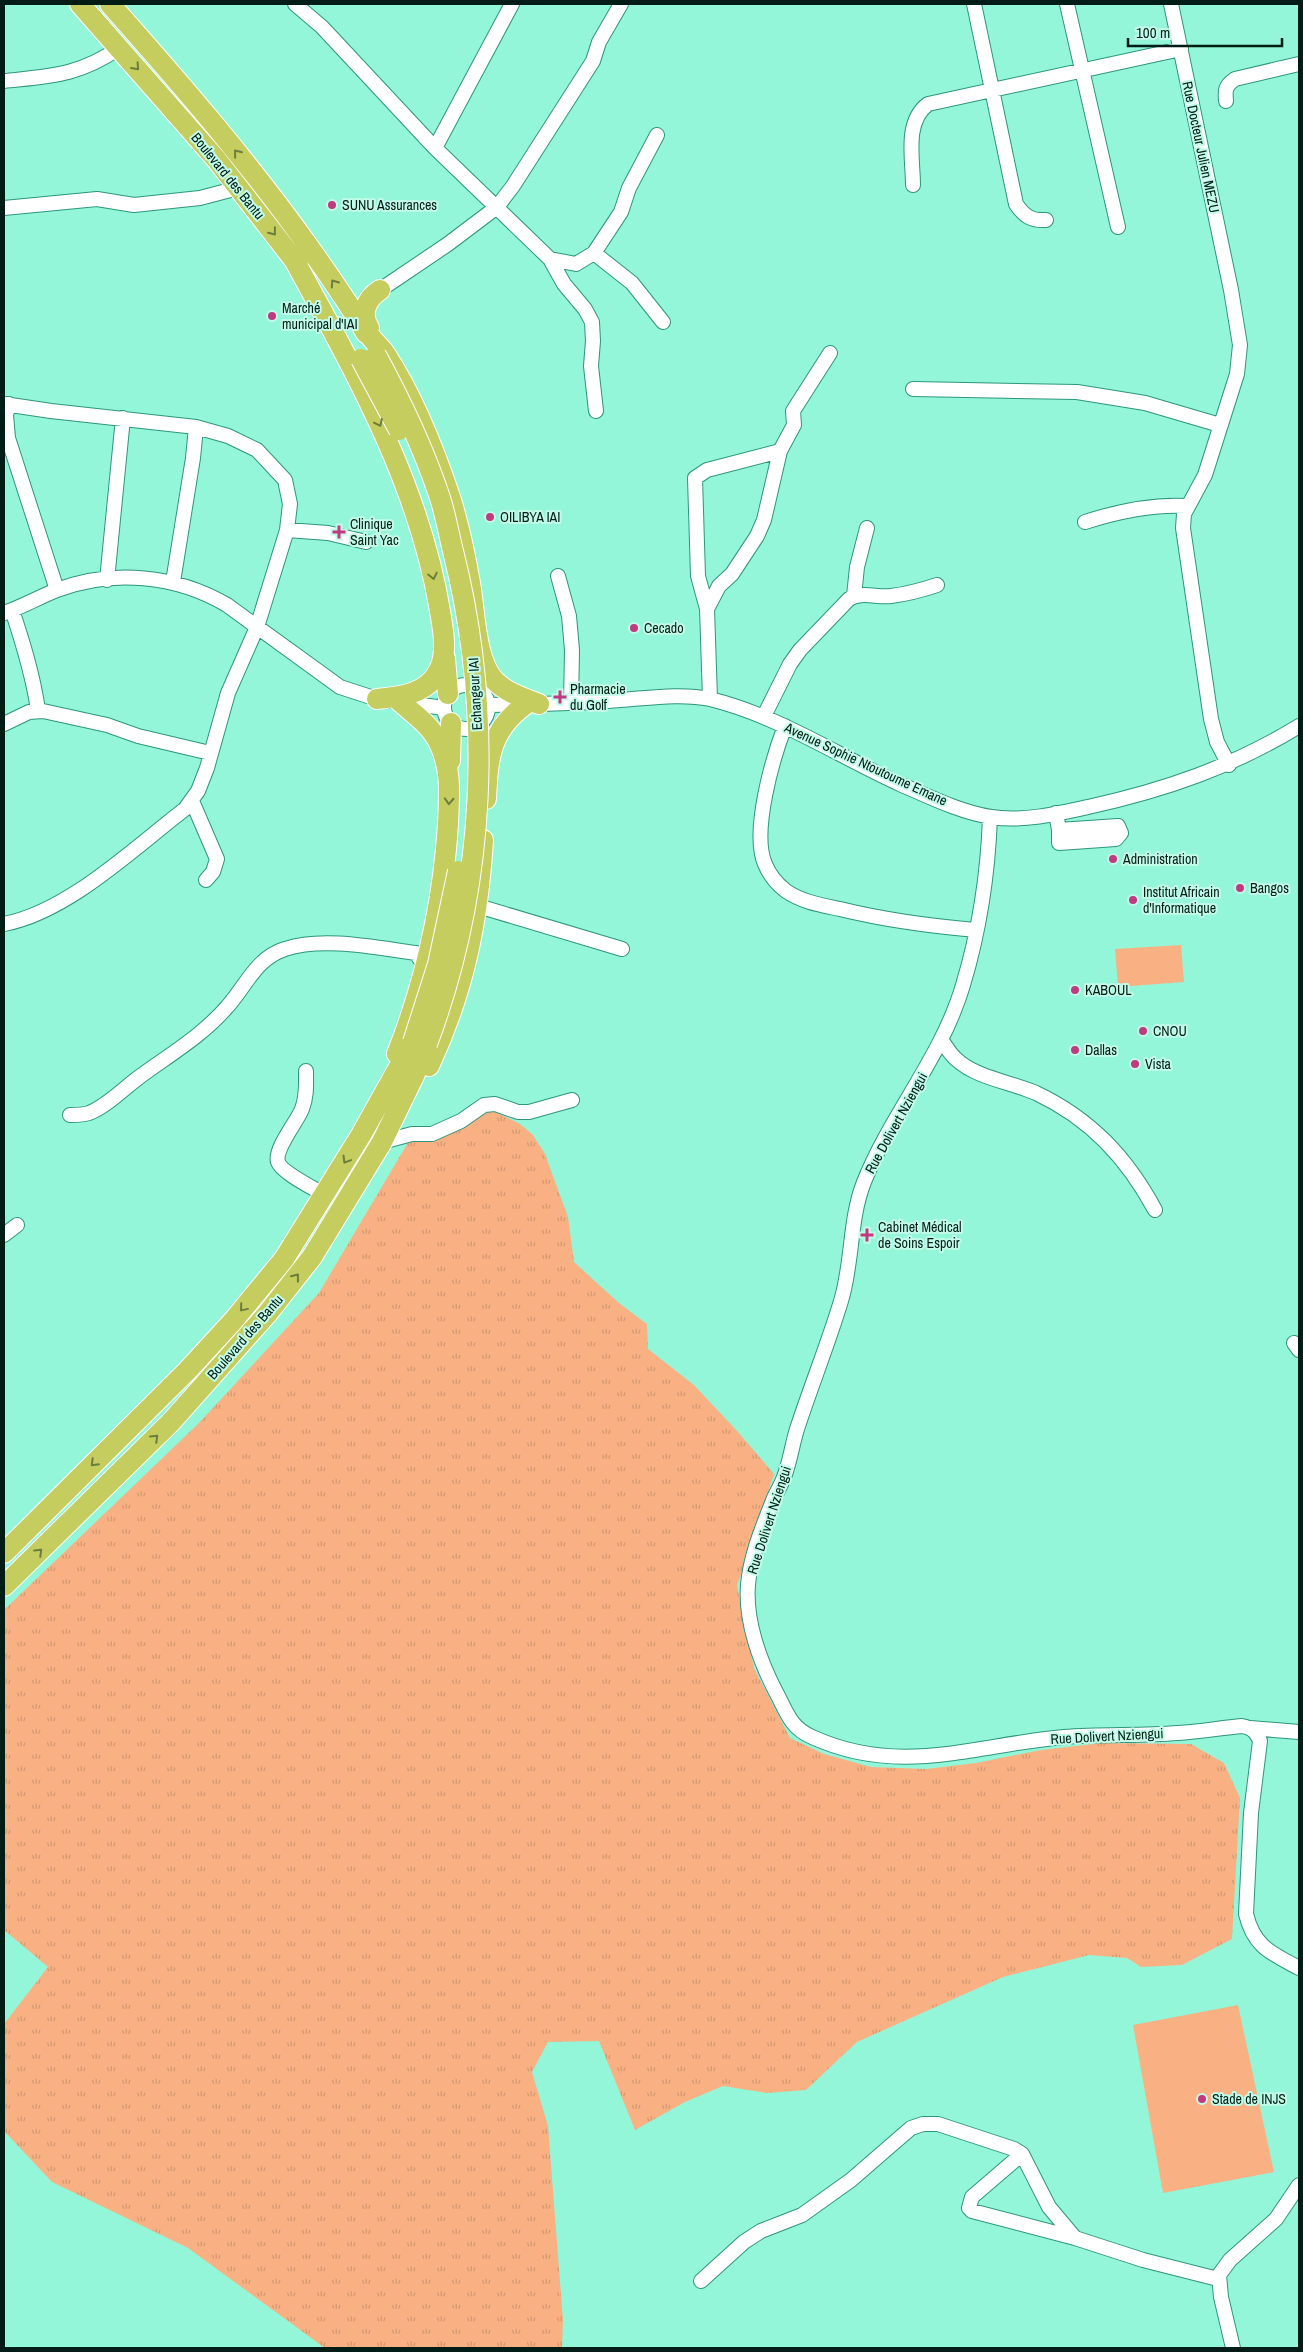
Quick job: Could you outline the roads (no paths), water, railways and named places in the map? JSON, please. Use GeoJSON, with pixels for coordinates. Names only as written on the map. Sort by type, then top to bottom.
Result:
{"type":"FeatureCollection","features":[{"type":"Feature","properties":{"kind":"highway","name":"Boulevard des Bantu"},"geometry":{"type":"LineString","coordinates":[[80,4],[169,104],[374,355]]}},
{"type":"Feature","properties":{"kind":"highway","name":"Boulevard des Bantu"},"geometry":{"type":"LineString","coordinates":[[110,4],[185,89],[284,212],[364,324],[374,355]]}},
{"type":"Feature","properties":{"kind":"highway"},"geometry":{"type":"LineString","coordinates":[[292,256],[348,359],[407,488],[431,569],[442,629],[444,653],[448,708],[449,776],[447,834],[442,888],[425,967],[408,1026],[361,1135]]}},
{"type":"Feature","properties":{"kind":"highway"},"geometry":{"type":"LineString","coordinates":[[364,324],[369,299],[380,290]]}},
{"type":"Feature","properties":{"kind":"highway"},"geometry":{"type":"LineString","coordinates":[[374,355],[404,386],[420,419],[450,500],[464,549],[478,640],[484,705],[487,776],[478,906],[461,982],[438,1047],[413,1100],[382,1142]]}},
{"type":"Feature","properties":{"kind":"highway","name":"Echangeur IAI"},"geometry":{"type":"LineString","coordinates":[[374,355],[408,418],[439,494],[463,590],[474,667],[479,768],[471,877],[452,968],[420,1043]]}},
{"type":"Feature","properties":{"kind":"highway"},"geometry":{"type":"LineString","coordinates":[[478,640],[489,672],[496,681],[517,696],[524,704],[509,717],[497,733],[487,776]]}},
{"type":"Feature","properties":{"kind":"highway"},"geometry":{"type":"LineString","coordinates":[[377,699],[406,695],[425,686],[434,679],[440,670],[444,653]]}},
{"type":"Feature","properties":{"kind":"highway"},"geometry":{"type":"LineString","coordinates":[[405,702],[436,737],[445,759],[449,776]]}},
{"type":"Feature","properties":{"kind":"highway","name":"Boulevard des Bantu"},"geometry":{"type":"LineString","coordinates":[[4,1553],[188,1371],[284,1258],[420,1043]]}},
{"type":"Feature","properties":{"kind":"highway","name":"Boulevard des Bantu"},"geometry":{"type":"LineString","coordinates":[[4,1586],[171,1422],[268,1313],[312,1257],[382,1142],[414,1076],[420,1043]]}},
{"type":"Feature","properties":{"kind":"street"},"geometry":{"type":"LineString","coordinates":[[294,4],[322,27],[436,148],[550,259],[564,284],[592,322],[594,341],[591,366],[596,410]]}},
{"type":"Feature","properties":{"kind":"street"},"geometry":{"type":"LineString","coordinates":[[436,148],[512,4]]}},
{"type":"Feature","properties":{"kind":"street"},"geometry":{"type":"LineString","coordinates":[[380,290],[448,244],[497,206],[524,169],[593,60],[599,42],[621,4]]}},
{"type":"Feature","properties":{"kind":"street"},"geometry":{"type":"LineString","coordinates":[[974,4],[1016,204],[1025,217],[1032,220],[1046,220]]}},
{"type":"Feature","properties":{"kind":"street"},"geometry":{"type":"LineString","coordinates":[[1067,4],[1118,228]]}},
{"type":"Feature","properties":{"kind":"street","name":"Rue Docteur Julien MEZU"},"geometry":{"type":"LineString","coordinates":[[1171,4],[1232,290],[1240,345],[1237,374],[1205,475],[1184,514],[1183,528],[1193,605],[1212,719],[1217,742],[1228,765]]}},
{"type":"Feature","properties":{"kind":"street"},"geometry":{"type":"LineString","coordinates":[[4,81],[62,74],[83,69],[98,62],[119,48]]}},
{"type":"Feature","properties":{"kind":"street"},"geometry":{"type":"LineString","coordinates":[[913,185],[912,138],[915,119],[919,111],[928,104],[1181,49]]}},
{"type":"Feature","properties":{"kind":"street"},"geometry":{"type":"LineString","coordinates":[[1226,101],[1225,90],[1228,84],[1235,79],[1299,64]]}},
{"type":"Feature","properties":{"kind":"street"},"geometry":{"type":"LineString","coordinates":[[550,259],[576,264],[594,253],[621,212],[629,188],[657,135]]}},
{"type":"Feature","properties":{"kind":"street"},"geometry":{"type":"LineString","coordinates":[[4,208],[97,199],[134,205],[200,198],[238,188]]}},
{"type":"Feature","properties":{"kind":"street"},"geometry":{"type":"LineString","coordinates":[[594,253],[632,282],[664,322]]}},
{"type":"Feature","properties":{"kind":"street"},"geometry":{"type":"LineString","coordinates":[[707,609],[718,586],[732,574],[757,536],[764,520],[780,451],[794,425],[793,411],[830,353]]}},
{"type":"Feature","properties":{"kind":"street"},"geometry":{"type":"LineString","coordinates":[[913,389],[1078,392],[1145,403],[1220,425]]}},
{"type":"Feature","properties":{"kind":"street"},"geometry":{"type":"LineString","coordinates":[[4,924],[35,916],[68,897],[116,863],[185,809],[192,801],[207,768],[228,693],[257,627],[287,530],[289,497],[284,480],[279,472],[257,450],[242,441],[196,427],[51,411],[6,404],[8,438],[57,590]]}},
{"type":"Feature","properties":{"kind":"street"},"geometry":{"type":"LineString","coordinates":[[107,580],[123,418]]}},
{"type":"Feature","properties":{"kind":"street"},"geometry":{"type":"LineString","coordinates":[[173,582],[193,458],[196,427]]}},
{"type":"Feature","properties":{"kind":"street"},"geometry":{"type":"LineString","coordinates":[[710,699],[707,609],[698,576],[696,478],[707,470],[780,451]]}},
{"type":"Feature","properties":{"kind":"street"},"geometry":{"type":"LineString","coordinates":[[1085,522],[1135,509],[1168,505],[1188,506]]}},
{"type":"Feature","properties":{"kind":"street"},"geometry":{"type":"LineString","coordinates":[[764,716],[790,664],[800,650],[854,596],[857,567],[867,528]]}},
{"type":"Feature","properties":{"kind":"street"},"geometry":{"type":"LineString","coordinates":[[287,530],[328,533],[366,542]]}},
{"type":"Feature","properties":{"kind":"street"},"geometry":{"type":"LineString","coordinates":[[558,576],[569,616],[572,650],[571,703]]}},
{"type":"Feature","properties":{"kind":"street"},"geometry":{"type":"LineString","coordinates":[[38,710],[35,688],[22,635],[8,611],[57,590],[107,580],[145,578],[173,582],[209,595],[340,687],[377,699],[448,708]]}},
{"type":"Feature","properties":{"kind":"street"},"geometry":{"type":"LineString","coordinates":[[854,596],[891,596],[937,585]]}},
{"type":"Feature","properties":{"kind":"street"},"geometry":{"type":"LineString","coordinates":[[463,685],[471,685],[484,705],[470,728],[458,727],[448,708],[453,689],[463,685]]}},
{"type":"Feature","properties":{"kind":"street","name":"Avenue Sophie Ntoutoume Emane"},"geometry":{"type":"LineString","coordinates":[[484,705],[571,703],[675,697],[710,699],[764,716],[901,784],[948,804],[990,817],[1008,818],[1056,814],[1142,794],[1195,778],[1228,765],[1299,726]]}},
{"type":"Feature","properties":{"kind":"street"},"geometry":{"type":"LineString","coordinates":[[4,724],[29,712],[38,710],[107,725],[138,736],[210,753]]}},
{"type":"Feature","properties":{"kind":"street"},"geometry":{"type":"LineString","coordinates":[[785,726],[773,761],[762,823],[764,863],[776,882],[803,900],[827,906],[918,925],[976,930]]}},
{"type":"Feature","properties":{"kind":"street"},"geometry":{"type":"LineString","coordinates":[[192,801],[217,859],[213,872],[206,880]]}},
{"type":"Feature","properties":{"kind":"street"},"geometry":{"type":"LineString","coordinates":[[1056,814],[1059,830]]}},
{"type":"Feature","properties":{"kind":"street","name":"Rue Dolivert Nziengui"},"geometry":{"type":"LineString","coordinates":[[990,817],[987,865],[976,930],[963,988],[942,1041],[872,1162],[862,1186],[856,1207],[850,1259],[842,1297],[796,1430],[785,1476],[772,1501],[753,1560],[748,1586],[748,1605],[756,1641],[771,1683],[794,1726],[807,1735],[826,1743],[880,1757],[933,1757],[1060,1737],[1177,1733],[1242,1726],[1299,1732]]}},
{"type":"Feature","properties":{"kind":"street"},"geometry":{"type":"LineString","coordinates":[[478,906],[622,949]]}},
{"type":"Feature","properties":{"kind":"street"},"geometry":{"type":"LineString","coordinates":[[70,1115],[89,1112],[103,1105],[176,1052],[228,1006],[262,962],[284,949],[328,944],[401,951],[416,953],[425,967]]}},
{"type":"Feature","properties":{"kind":"street"},"geometry":{"type":"LineString","coordinates":[[942,1041],[956,1059],[977,1072],[1037,1094],[1066,1110],[1095,1130],[1138,1180],[1156,1210]]}},
{"type":"Feature","properties":{"kind":"street"},"geometry":{"type":"LineString","coordinates":[[306,1071],[306,1093],[302,1110],[278,1152],[277,1161],[282,1169],[325,1195]]}},
{"type":"Feature","properties":{"kind":"street"},"geometry":{"type":"LineString","coordinates":[[382,1142],[412,1134],[432,1134],[461,1121],[484,1105],[494,1104],[518,1112],[529,1112],[572,1100]]}},
{"type":"Feature","properties":{"kind":"street"},"geometry":{"type":"LineString","coordinates":[[4,1235],[17,1225]]}},
{"type":"Feature","properties":{"kind":"street"},"geometry":{"type":"LineString","coordinates":[[1250,1728],[1257,1733],[1260,1741],[1251,1813],[1246,1914],[1250,1930],[1257,1942],[1270,1953],[1299,1968]]}},
{"type":"Feature","properties":{"kind":"street"},"geometry":{"type":"LineString","coordinates":[[701,2281],[744,2242],[761,2231],[802,2215],[851,2180],[911,2128],[923,2124],[938,2124],[1014,2149],[1022,2154],[1049,2207],[1075,2238]]}},
{"type":"Feature","properties":{"kind":"street"},"geometry":{"type":"LineString","coordinates":[[1022,2154],[972,2197],[969,2208],[972,2211],[1075,2238],[1143,2260],[1218,2279]]}},
{"type":"Feature","properties":{"kind":"street"},"geometry":{"type":"LineString","coordinates":[[1233,2348],[1218,2279],[1225,2265],[1276,2219],[1299,2185]]}},
{"type":"Feature","properties":{"kind":"place","name":"SUNU Assurances"},"geometry":{"type":"Point","coordinates":[332,205]}},
{"type":"Feature","properties":{"kind":"place","name":"Marché municipal d'IAI"},"geometry":{"type":"Point","coordinates":[272,316]}},
{"type":"Feature","properties":{"kind":"place","name":"OILIBYA IAI"},"geometry":{"type":"Point","coordinates":[490,517]}},
{"type":"Feature","properties":{"kind":"place","name":"Clinique Saint Yac"},"geometry":{"type":"Point","coordinates":[339,532]}},
{"type":"Feature","properties":{"kind":"place","name":"Cecado"},"geometry":{"type":"Point","coordinates":[634,628]}},
{"type":"Feature","properties":{"kind":"place","name":"Pharmacie du Golf"},"geometry":{"type":"Point","coordinates":[560,697]}},
{"type":"Feature","properties":{"kind":"place","name":"Administration"},"geometry":{"type":"Point","coordinates":[1113,859]}},
{"type":"Feature","properties":{"kind":"place","name":"Bangos"},"geometry":{"type":"Point","coordinates":[1240,888]}},
{"type":"Feature","properties":{"kind":"place","name":"Institut Africain d'Informatique"},"geometry":{"type":"Point","coordinates":[1133,900]}},
{"type":"Feature","properties":{"kind":"place","name":"KABOUL"},"geometry":{"type":"Point","coordinates":[1075,990]}},
{"type":"Feature","properties":{"kind":"place","name":"CNOU"},"geometry":{"type":"Point","coordinates":[1143,1031]}},
{"type":"Feature","properties":{"kind":"place","name":"Dallas"},"geometry":{"type":"Point","coordinates":[1075,1050]}},
{"type":"Feature","properties":{"kind":"place","name":"Vista"},"geometry":{"type":"Point","coordinates":[1135,1064]}},
{"type":"Feature","properties":{"kind":"place","name":"Cabinet Médical de Soins Espoir"},"geometry":{"type":"Point","coordinates":[867,1235]}},
{"type":"Feature","properties":{"kind":"place","name":"Stade de INJS"},"geometry":{"type":"Point","coordinates":[1202,2099]}}]}
